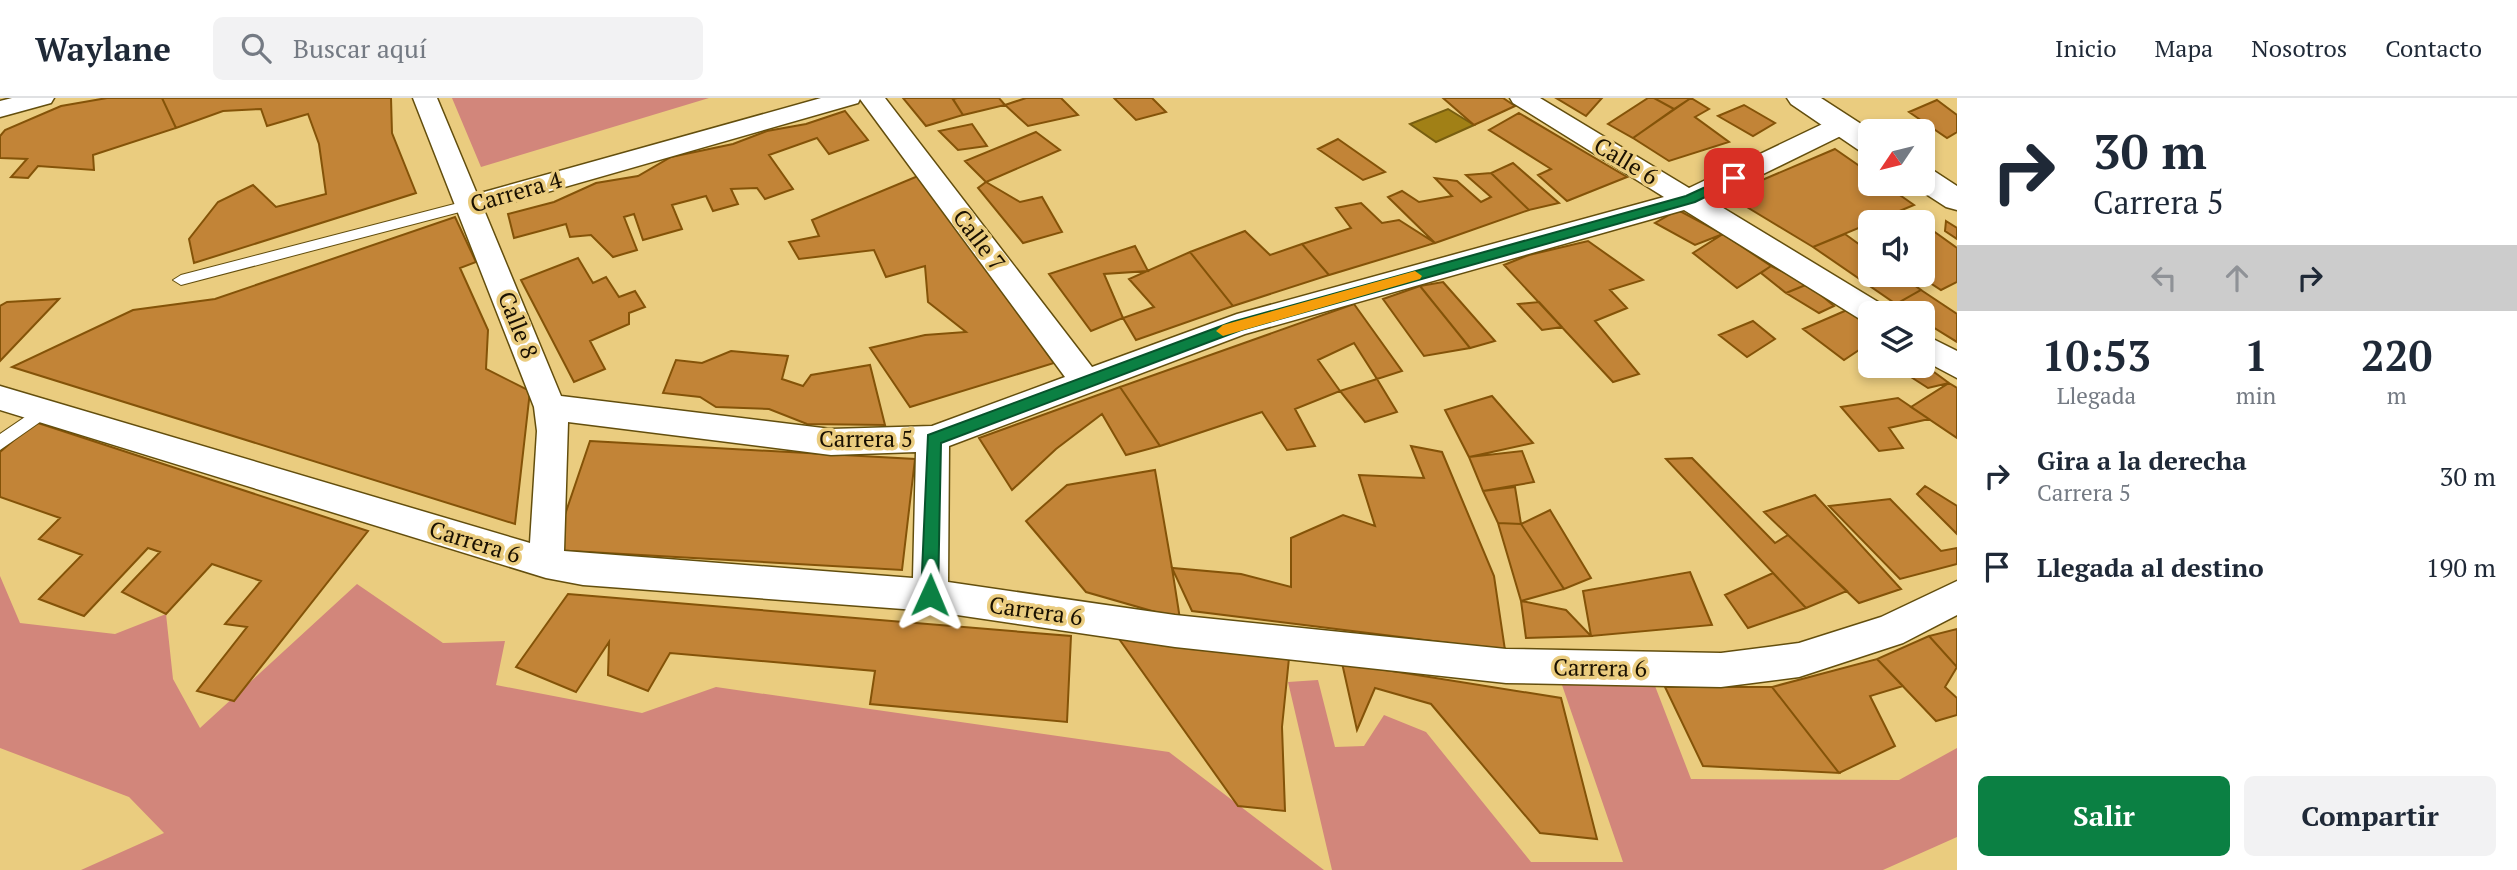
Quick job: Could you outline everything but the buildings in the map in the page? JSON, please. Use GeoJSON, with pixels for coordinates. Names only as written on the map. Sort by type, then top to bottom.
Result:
{"type":"FeatureCollection","features":[{"type":"Feature","properties":{"kind":"highway"},"geometry":{"type":"LineString","coordinates":[[1801,98],[1858,135]]}},
{"type":"Feature","properties":{"kind":"highway"},"geometry":{"type":"LineString","coordinates":[[1936,187],[1957,201]]}},
{"type":"Feature","properties":{"kind":"street"},"geometry":{"type":"LineString","coordinates":[[0,109],[41,98]]}},
{"type":"Feature","properties":{"kind":"street","name":"Calle 8"},"geometry":{"type":"LineString","coordinates":[[425,98],[550,407],[553,431],[546,563]]}},
{"type":"Feature","properties":{"kind":"street","name":"Carrera 4"},"geometry":{"type":"LineString","coordinates":[[470,205],[849,98]]}},
{"type":"Feature","properties":{"kind":"street","name":"Calle 7"},"geometry":{"type":"LineString","coordinates":[[872,98],[1086,382]]}},
{"type":"Feature","properties":{"kind":"street","name":"Calle 6"},"geometry":{"type":"LineString","coordinates":[[1522,98],[1858,304]]}},
{"type":"Feature","properties":{"kind":"street","name":"Carrera 5"},"geometry":{"type":"LineString","coordinates":[[550,407],[831,442],[933,439],[1237,326],[1690,199],[1842,125]]}},
{"type":"Feature","properties":{"kind":"street"},"geometry":{"type":"LineString","coordinates":[[1935,352],[1957,366]]}},
{"type":"Feature","properties":{"kind":"street","name":"Carrera 6"},"geometry":{"type":"LineString","coordinates":[[0,398],[546,563],[583,570],[930,595],[1175,631],[1506,666],[1721,670],[1799,660],[1890,631],[1957,597]]}},
{"type":"Feature","properties":{"kind":"street"},"geometry":{"type":"LineString","coordinates":[[930,595],[933,439]]}},
{"type":"Feature","properties":{"kind":"lane","name":"Carrera 4"},"geometry":{"type":"LineString","coordinates":[[181,280],[470,205]]}},
{"type":"Feature","properties":{"kind":"lane"},"geometry":{"type":"LineString","coordinates":[[0,443],[44,410]]}},
{"type":"Feature","properties":{"kind":"shaded area"},"geometry":{"type":"Polygon","coordinates":[[[452,98],[709,98],[481,167],[452,98]]]}},
{"type":"Feature","properties":{"kind":"shaded area"},"geometry":{"type":"Polygon","coordinates":[[[1448,109],[1474,125],[1436,142],[1410,124],[1448,109]]]}},
{"type":"Feature","properties":{"kind":"shaded area"},"geometry":{"type":"Polygon","coordinates":[[[0,576],[20,623],[115,634],[166,614],[173,679],[200,728],[357,584],[443,643],[505,641],[496,685],[642,713],[716,687],[1169,752],[1324,870],[81,870],[164,833],[129,797],[0,748],[0,576]]]}},
{"type":"Feature","properties":{"kind":"shaded area"},"geometry":{"type":"Polygon","coordinates":[[[1318,680],[1335,747],[1364,746],[1384,715],[1426,732],[1531,862],[1623,862],[1562,685],[1655,686],[1691,779],[1899,780],[1957,748],[1957,837],[1883,870],[1332,870],[1288,682],[1318,680]]]}},
{"type":"Feature","properties":{"kind":"slow traffic"},"geometry":{"type":"LineString","coordinates":[[1223,331],[1415,276]]}},
{"type":"Feature","properties":{"kind":"route"},"geometry":{"type":"LineString","coordinates":[[930,595],[933,439],[1237,326],[1690,199],[1734,178]]}}]}
